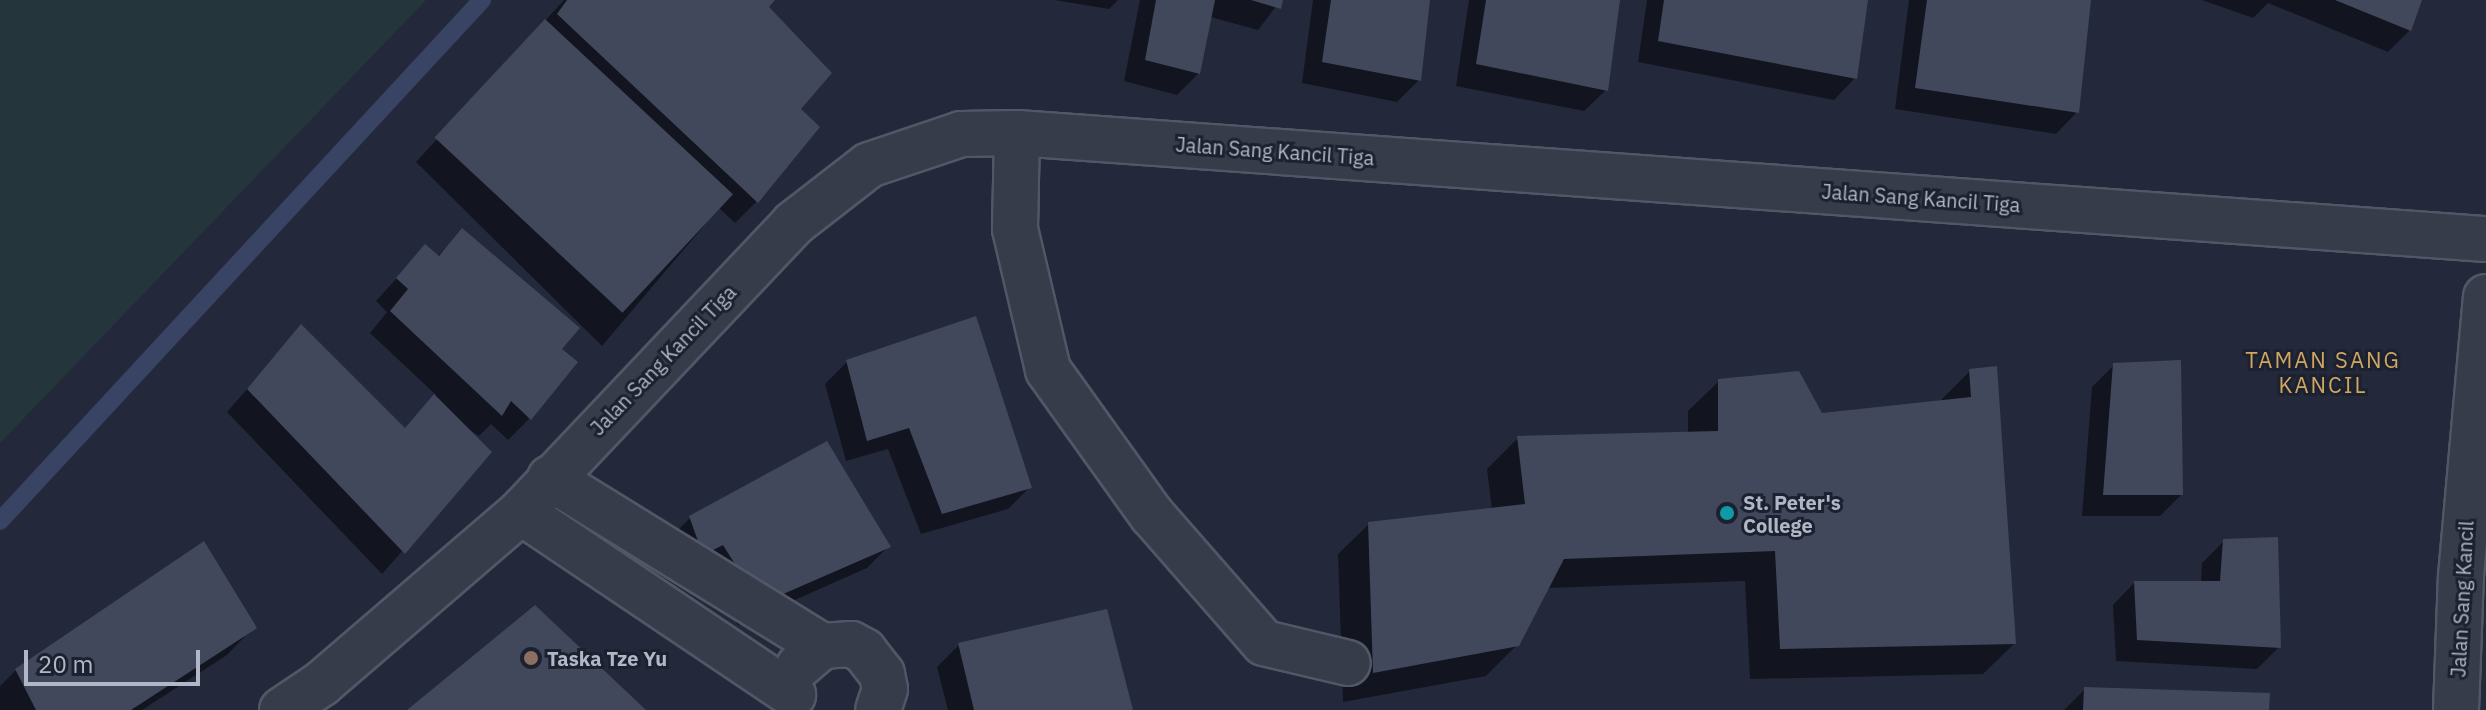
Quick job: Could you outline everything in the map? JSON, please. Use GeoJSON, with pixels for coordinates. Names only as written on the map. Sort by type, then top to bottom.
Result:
{"type":"FeatureCollection","features":[{"type":"Feature","properties":{"kind":"street","name":"Jalan Sang Kancil Tiga"},"geometry":{"type":"LineString","coordinates":[[282,710],[321,684],[521,512],[793,224],[869,165],[961,134],[1017,133],[2486,239]]}},
{"type":"Feature","properties":{"kind":"street"},"geometry":{"type":"LineString","coordinates":[[1017,133],[1015,229],[1048,370],[1152,515],[1264,643],[1348,663]]}},
{"type":"Feature","properties":{"kind":"street","name":"Jalan Sang Kancil"},"geometry":{"type":"LineString","coordinates":[[2456,710],[2486,297]]}},
{"type":"Feature","properties":{"kind":"street"},"geometry":{"type":"LineString","coordinates":[[550,478],[822,646],[851,644],[875,661],[885,689],[878,710]]}},
{"type":"Feature","properties":{"kind":"street"},"geometry":{"type":"LineString","coordinates":[[521,512],[796,702],[799,666],[822,646]]}},
{"type":"Feature","properties":{"kind":"shaded area"},"geometry":{"type":"Polygon","coordinates":[[[0,0],[426,0],[0,443],[0,0]]]}},
{"type":"Feature","properties":{"kind":"building"},"geometry":{"type":"Polygon","coordinates":[[[567,0],[775,0],[769,7],[832,73],[801,109],[820,127],[758,203],[557,14],[567,0]]]}},
{"type":"Feature","properties":{"kind":"building"},"geometry":{"type":"Polygon","coordinates":[[[1156,0],[1215,0],[1200,74],[1145,60],[1156,0]]]}},
{"type":"Feature","properties":{"kind":"building"},"geometry":{"type":"Polygon","coordinates":[[[1251,0],[1283,0],[1281,9],[1251,0]]]}},
{"type":"Feature","properties":{"kind":"building"},"geometry":{"type":"Polygon","coordinates":[[[1331,0],[1430,0],[1421,81],[1322,62],[1331,0]]]}},
{"type":"Feature","properties":{"kind":"building"},"geometry":{"type":"Polygon","coordinates":[[[1486,0],[1620,0],[1608,91],[1476,64],[1486,0]]]}},
{"type":"Feature","properties":{"kind":"building"},"geometry":{"type":"Polygon","coordinates":[[[1664,0],[1868,0],[1857,79],[1658,41],[1664,0]]]}},
{"type":"Feature","properties":{"kind":"building"},"geometry":{"type":"Polygon","coordinates":[[[1927,0],[2091,0],[2079,113],[1915,88],[1927,0]]]}},
{"type":"Feature","properties":{"kind":"building"},"geometry":{"type":"Polygon","coordinates":[[[2335,0],[2422,0],[2411,31],[2335,0]]]}},
{"type":"Feature","properties":{"kind":"building"},"geometry":{"type":"Polygon","coordinates":[[[545,19],[733,194],[622,313],[435,137],[545,19]]]}},
{"type":"Feature","properties":{"kind":"building"},"geometry":{"type":"Polygon","coordinates":[[[462,228],[580,328],[562,349],[578,362],[531,420],[511,401],[502,416],[390,311],[408,289],[396,278],[425,244],[439,256],[462,228]]]}},
{"type":"Feature","properties":{"kind":"building"},"geometry":{"type":"Polygon","coordinates":[[[976,316],[1032,488],[942,514],[909,428],[867,441],[846,360],[976,316]]]}},
{"type":"Feature","properties":{"kind":"building"},"geometry":{"type":"Polygon","coordinates":[[[301,324],[405,428],[434,394],[492,452],[405,554],[247,389],[301,324]]]}},
{"type":"Feature","properties":{"kind":"building"},"geometry":{"type":"Polygon","coordinates":[[[2181,360],[2183,495],[2103,495],[2113,363],[2181,360]]]}},
{"type":"Feature","properties":{"kind":"building","name":"St. Peter's College"},"geometry":{"type":"Polygon","coordinates":[[[1997,366],[2016,644],[1780,649],[1775,551],[1564,559],[1519,646],[1373,673],[1368,522],[1525,504],[1517,436],[1718,431],[1718,379],[1799,371],[1822,413],[1971,397],[1969,369],[1997,366]]]}},
{"type":"Feature","properties":{"kind":"building"},"geometry":{"type":"Polygon","coordinates":[[[827,441],[891,547],[760,604],[723,545],[703,555],[689,516],[827,441]]]}},
{"type":"Feature","properties":{"kind":"building"},"geometry":{"type":"Polygon","coordinates":[[[2278,537],[2281,648],[2137,640],[2134,581],[2220,581],[2223,539],[2278,537]]]}},
{"type":"Feature","properties":{"kind":"building"},"geometry":{"type":"Polygon","coordinates":[[[204,541],[257,628],[131,710],[36,710],[15,669],[204,541]]]}},
{"type":"Feature","properties":{"kind":"building","name":"Taska Tze Yu"},"geometry":{"type":"Polygon","coordinates":[[[535,605],[646,710],[407,710],[535,605]]]}},
{"type":"Feature","properties":{"kind":"building"},"geometry":{"type":"Polygon","coordinates":[[[1107,609],[1133,710],[974,710],[958,643],[1107,609]]]}},
{"type":"Feature","properties":{"kind":"building"},"geometry":{"type":"Polygon","coordinates":[[[2084,687],[2270,693],[2269,710],[2083,710],[2084,687]]]}},
{"type":"Feature","properties":{"kind":"waterway"},"geometry":{"type":"LineString","coordinates":[[0,521],[482,0]]}},
{"type":"Feature","properties":{"kind":"place","name":"St. Peter's College"},"geometry":{"type":"Point","coordinates":[1727,513]}},
{"type":"Feature","properties":{"kind":"place","name":"Taska Tze Yu"},"geometry":{"type":"Point","coordinates":[531,658]}},
{"type":"Feature","properties":{"kind":"district","name":"TAMAN SANG KANCIL"},"geometry":{"type":"Point","coordinates":[2323,372]}}]}
